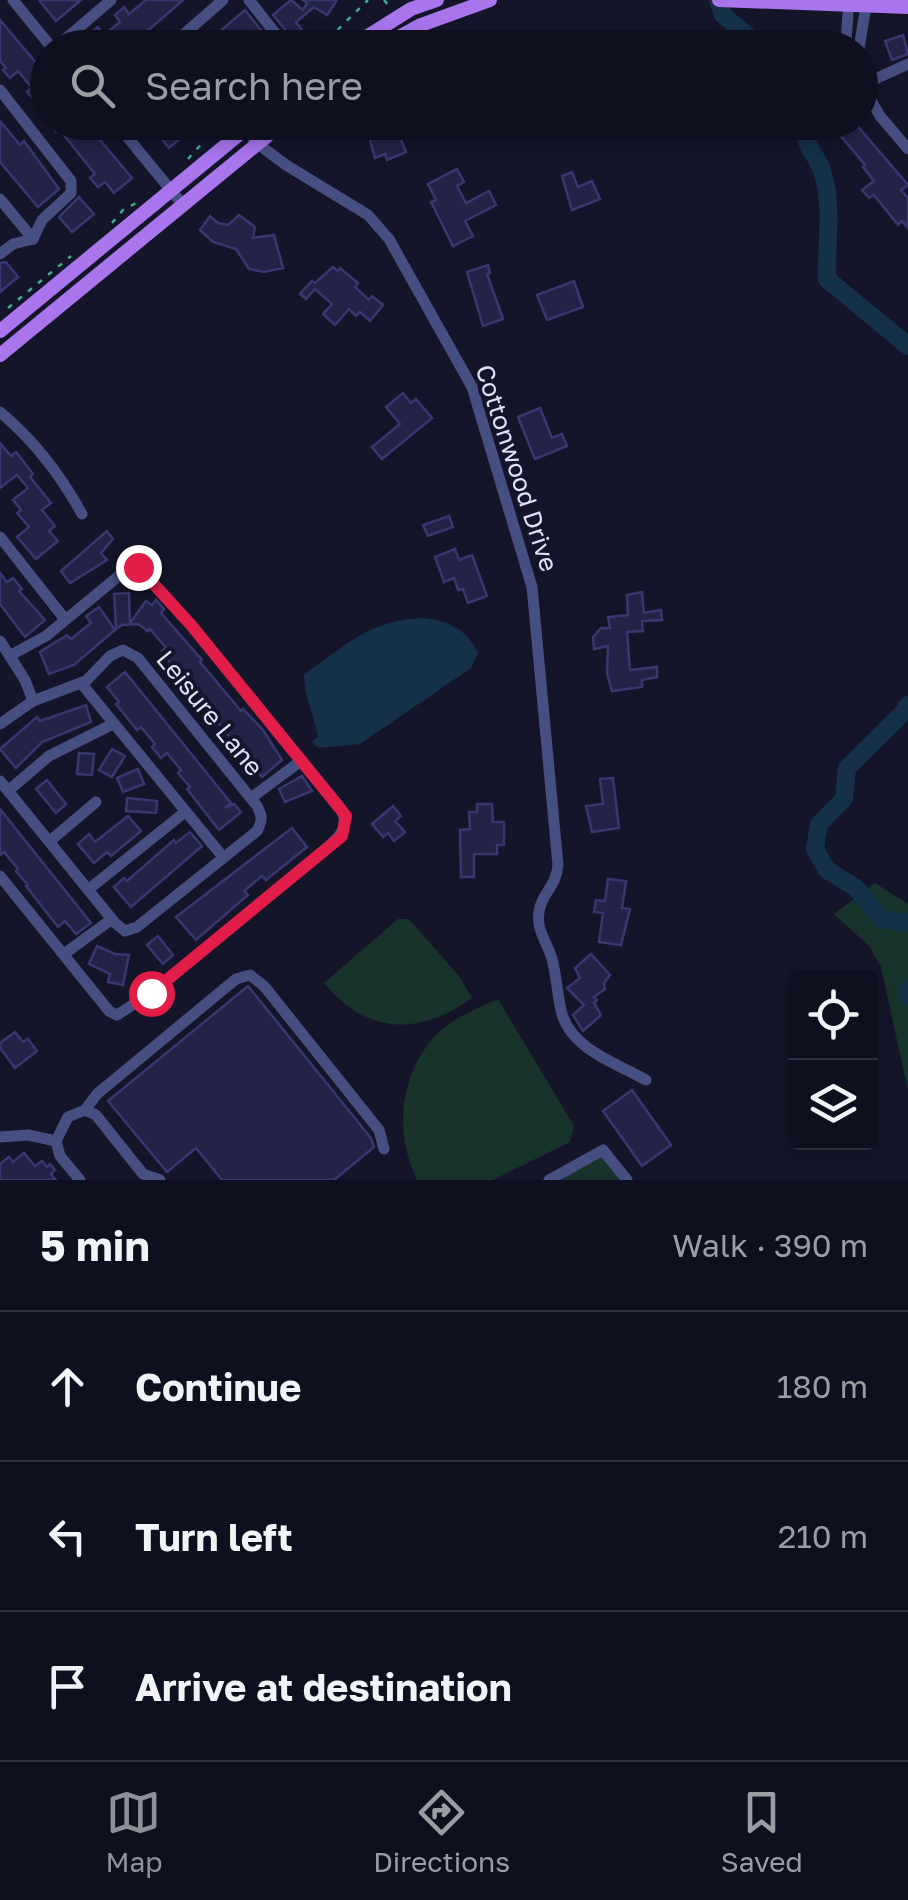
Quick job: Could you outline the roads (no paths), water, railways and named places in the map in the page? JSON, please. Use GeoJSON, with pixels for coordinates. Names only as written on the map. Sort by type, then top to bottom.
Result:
{"type":"FeatureCollection","features":[{"type":"Feature","properties":{"kind":"main road"},"geometry":{"type":"LineString","coordinates":[[374,30],[409,4],[437,0]]}},
{"type":"Feature","properties":{"kind":"main road"},"geometry":{"type":"LineString","coordinates":[[411,30],[490,0]]}},
{"type":"Feature","properties":{"kind":"main road"},"geometry":{"type":"LineString","coordinates":[[719,0],[908,7]]}},
{"type":"Feature","properties":{"kind":"main road"},"geometry":{"type":"LineString","coordinates":[[0,331],[232,140]]}},
{"type":"Feature","properties":{"kind":"main road"},"geometry":{"type":"LineString","coordinates":[[0,356],[263,140]]}},
{"type":"Feature","properties":{"kind":"street"},"geometry":{"type":"LineString","coordinates":[[75,30],[111,0]]}},
{"type":"Feature","properties":{"kind":"street"},"geometry":{"type":"LineString","coordinates":[[189,30],[223,0]]}},
{"type":"Feature","properties":{"kind":"street"},"geometry":{"type":"LineString","coordinates":[[249,0],[273,30]]}},
{"type":"Feature","properties":{"kind":"street"},"geometry":{"type":"LineString","coordinates":[[6,2],[35,30]]}},
{"type":"Feature","properties":{"kind":"street"},"geometry":{"type":"LineString","coordinates":[[847,30],[849,2]]}},
{"type":"Feature","properties":{"kind":"street"},"geometry":{"type":"LineString","coordinates":[[862,30],[867,3]]}},
{"type":"Feature","properties":{"kind":"street"},"geometry":{"type":"LineString","coordinates":[[409,4],[420,25]]}},
{"type":"Feature","properties":{"kind":"street"},"geometry":{"type":"LineString","coordinates":[[878,76],[908,64]]}},
{"type":"Feature","properties":{"kind":"street"},"geometry":{"type":"LineString","coordinates":[[0,90],[30,128]]}},
{"type":"Feature","properties":{"kind":"street"},"geometry":{"type":"LineString","coordinates":[[878,113],[908,149]]}},
{"type":"Feature","properties":{"kind":"street"},"geometry":{"type":"LineString","coordinates":[[33,240],[42,220],[71,192],[71,181],[39,140]]}},
{"type":"Feature","properties":{"kind":"street"},"geometry":{"type":"LineString","coordinates":[[129,140],[183,205]]}},
{"type":"Feature","properties":{"kind":"street","name":"Cottonwood Drive"},"geometry":{"type":"LineString","coordinates":[[256,140],[286,165],[368,214],[389,239],[472,387],[532,588],[558,865],[556,882],[540,906],[539,930],[552,958],[567,1027],[587,1048],[646,1080]]}},
{"type":"Feature","properties":{"kind":"street"},"geometry":{"type":"LineString","coordinates":[[0,199],[33,240]]}},
{"type":"Feature","properties":{"kind":"street"},"geometry":{"type":"LineString","coordinates":[[0,254],[13,244],[33,240]]}},
{"type":"Feature","properties":{"kind":"street"},"geometry":{"type":"LineString","coordinates":[[0,412],[37,446],[66,484],[82,514]]}},
{"type":"Feature","properties":{"kind":"street"},"geometry":{"type":"LineString","coordinates":[[0,537],[64,618]]}},
{"type":"Feature","properties":{"kind":"street"},"geometry":{"type":"LineString","coordinates":[[0,876],[109,1011],[117,1015],[151,993],[342,836],[346,816],[191,625],[138,567],[126,570],[46,636],[11,656]]}},
{"type":"Feature","properties":{"kind":"street"},"geometry":{"type":"LineString","coordinates":[[0,641],[34,701]]}},
{"type":"Feature","properties":{"kind":"street","name":"Leisure Lane"},"geometry":{"type":"LineString","coordinates":[[0,724],[34,701],[81,683],[110,656],[123,650],[138,658],[262,816],[257,830],[137,926],[125,931],[112,919]]}},
{"type":"Feature","properties":{"kind":"street"},"geometry":{"type":"LineString","coordinates":[[81,683],[223,857]]}},
{"type":"Feature","properties":{"kind":"street"},"geometry":{"type":"LineString","coordinates":[[64,954],[112,919],[4,786],[49,756],[114,724]]}},
{"type":"Feature","properties":{"kind":"street"},"geometry":{"type":"LineString","coordinates":[[251,798],[302,760]]}},
{"type":"Feature","properties":{"kind":"street"},"geometry":{"type":"LineString","coordinates":[[50,841],[96,802]]}},
{"type":"Feature","properties":{"kind":"street"},"geometry":{"type":"LineString","coordinates":[[89,890],[185,812]]}},
{"type":"Feature","properties":{"kind":"street"},"geometry":{"type":"LineString","coordinates":[[80,1180],[60,1156],[56,1142],[68,1117],[85,1110],[98,1094],[236,979],[250,975],[264,986],[380,1130],[384,1149]]}},
{"type":"Feature","properties":{"kind":"street"},"geometry":{"type":"LineString","coordinates":[[85,1110],[96,1115],[144,1174],[160,1180]]}},
{"type":"Feature","properties":{"kind":"street"},"geometry":{"type":"LineString","coordinates":[[1,1132],[42,1136],[56,1142]]}},
{"type":"Feature","properties":{"kind":"street"},"geometry":{"type":"LineString","coordinates":[[550,1180],[603,1150],[628,1180]]}},
{"type":"Feature","properties":{"kind":"water"},"geometry":{"type":"Polygon","coordinates":[[[424,618],[449,624],[469,638],[478,653],[471,668],[360,744],[319,748],[312,742],[318,737],[304,674],[372,629],[424,618]]]}},
{"type":"Feature","properties":{"kind":"waterway"},"geometry":{"type":"LineString","coordinates":[[718,0],[723,15],[741,30]]}},
{"type":"Feature","properties":{"kind":"waterway"},"geometry":{"type":"LineString","coordinates":[[807,140],[826,187],[827,279],[908,346]]}},
{"type":"Feature","properties":{"kind":"waterway"},"geometry":{"type":"LineString","coordinates":[[908,705],[847,768],[844,799],[819,824],[815,849],[827,870],[856,888],[881,919],[908,923]]}},
{"type":"Feature","properties":{"kind":"waterway"},"geometry":{"type":"LineString","coordinates":[[908,989],[908,997]]}}]}
